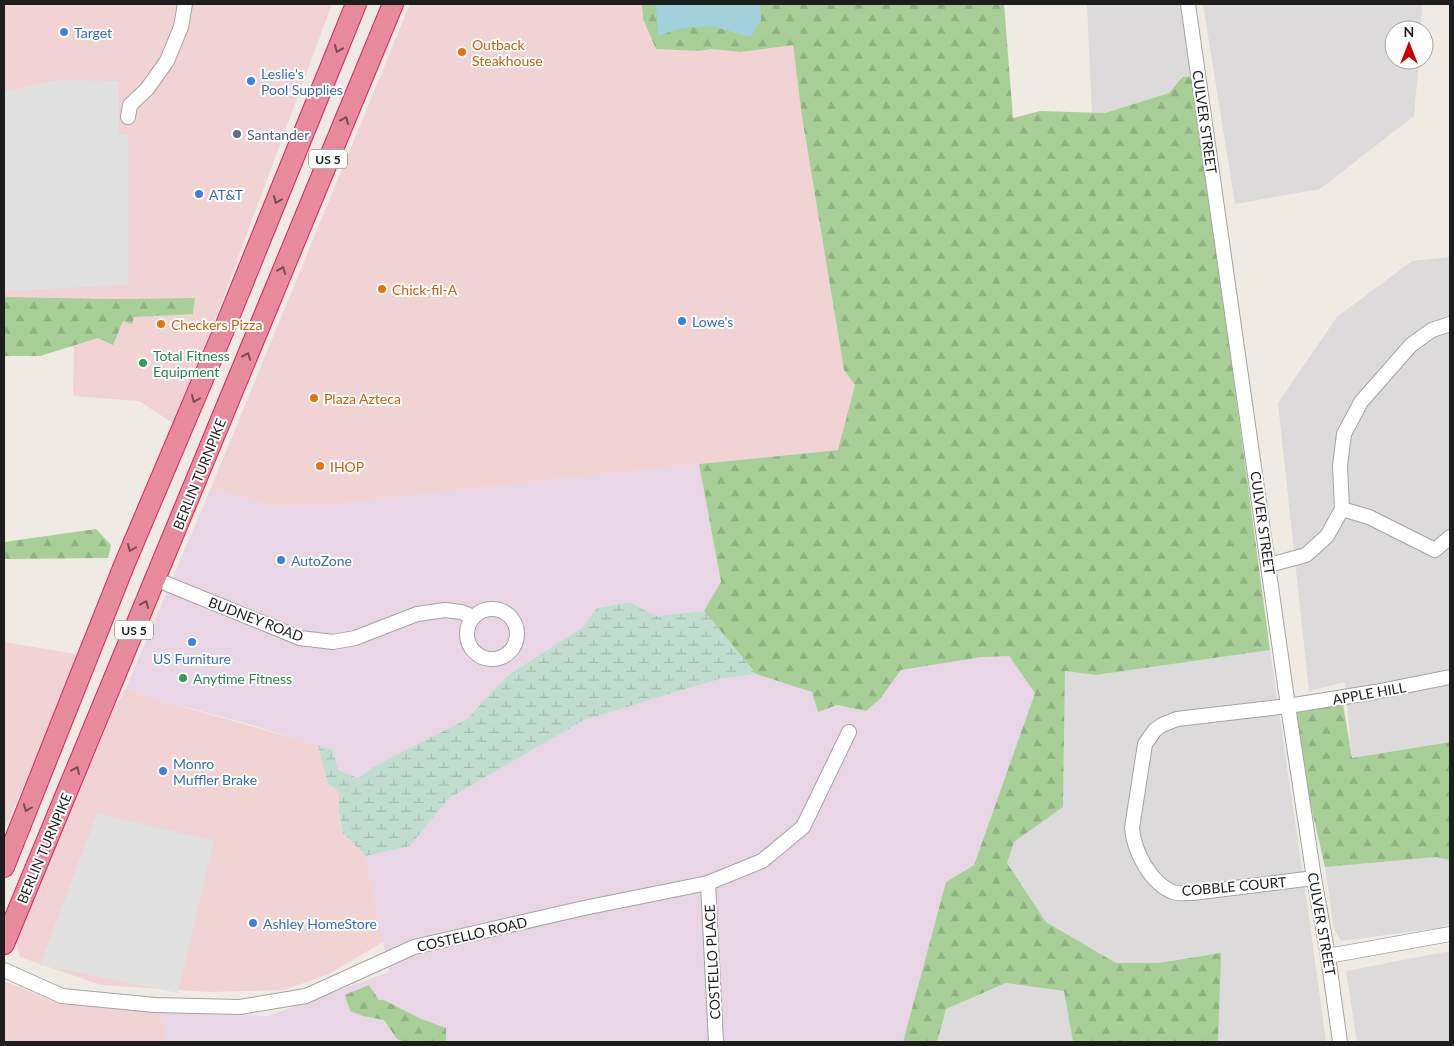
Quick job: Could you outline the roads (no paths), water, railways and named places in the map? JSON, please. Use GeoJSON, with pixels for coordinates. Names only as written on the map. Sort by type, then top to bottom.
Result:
{"type":"FeatureCollection","features":[{"type":"Feature","properties":{"kind":"highway","name":"US 5"},"geometry":{"type":"LineString","coordinates":[[4,867],[125,563],[235,304],[356,4]]}},
{"type":"Feature","properties":{"kind":"highway","name":"BERLIN TURNPIKE"},"geometry":{"type":"LineString","coordinates":[[4,944],[393,4]]}},
{"type":"Feature","properties":{"kind":"highway"},"geometry":{"type":"LineString","coordinates":[[243,284],[272,295]]}},
{"type":"Feature","properties":{"kind":"highway"},"geometry":{"type":"LineString","coordinates":[[235,304],[264,315]]}},
{"type":"Feature","properties":{"kind":"highway"},"geometry":{"type":"LineString","coordinates":[[76,686],[108,694]]}},
{"type":"Feature","properties":{"kind":"street"},"geometry":{"type":"LineString","coordinates":[[128,117],[130,105],[147,89],[167,60],[181,27],[185,4]]}},
{"type":"Feature","properties":{"kind":"street","name":"CULVER STREET"},"geometry":{"type":"LineString","coordinates":[[1188,4],[1288,706],[1340,1042]]}},
{"type":"Feature","properties":{"kind":"street"},"geometry":{"type":"LineString","coordinates":[[1269,566],[1306,555],[1327,536],[1342,509],[1340,466],[1344,434],[1361,402],[1411,345],[1432,330],[1450,324]]}},
{"type":"Feature","properties":{"kind":"street"},"geometry":{"type":"LineString","coordinates":[[1342,509],[1369,517],[1435,550],[1450,537]]}},
{"type":"Feature","properties":{"kind":"street","name":"BUDNEY ROAD"},"geometry":{"type":"LineString","coordinates":[[155,579],[300,638],[333,642],[355,638],[417,614],[445,610],[462,612],[474,617]]}},
{"type":"Feature","properties":{"kind":"street","name":"APPLE HILL"},"geometry":{"type":"LineString","coordinates":[[1288,706],[1375,692],[1450,677]]}},
{"type":"Feature","properties":{"kind":"street","name":"COBBLE COURT"},"geometry":{"type":"LineString","coordinates":[[1288,706],[1185,718],[1162,725],[1155,730],[1145,744],[1132,828],[1133,842],[1158,882],[1174,892],[1193,893],[1314,878]]}},
{"type":"Feature","properties":{"kind":"street","name":"COSTELLO ROAD"},"geometry":{"type":"LineString","coordinates":[[4,970],[62,996],[155,1005],[240,1007],[306,996],[414,947],[584,908],[708,883],[762,861],[803,827],[849,732]]}},
{"type":"Feature","properties":{"kind":"street","name":"COSTELLO PLACE"},"geometry":{"type":"LineString","coordinates":[[708,883],[716,1042]]}},
{"type":"Feature","properties":{"kind":"street"},"geometry":{"type":"LineString","coordinates":[[1328,956],[1450,934]]}},
{"type":"Feature","properties":{"kind":"water"},"geometry":{"type":"Polygon","coordinates":[[[656,4],[760,4],[761,20],[751,37],[711,26],[681,28],[658,36],[656,4]]]}},
{"type":"Feature","properties":{"kind":"place","name":"Target"},"geometry":{"type":"Point","coordinates":[64,32]}},
{"type":"Feature","properties":{"kind":"place","name":"Outback Steakhouse"},"geometry":{"type":"Point","coordinates":[462,52]}},
{"type":"Feature","properties":{"kind":"place","name":"Leslie's Pool Supplies"},"geometry":{"type":"Point","coordinates":[251,81]}},
{"type":"Feature","properties":{"kind":"place","name":"Santander"},"geometry":{"type":"Point","coordinates":[237,134]}},
{"type":"Feature","properties":{"kind":"place","name":"AT&T"},"geometry":{"type":"Point","coordinates":[199,194]}},
{"type":"Feature","properties":{"kind":"place","name":"Chick-fil-A"},"geometry":{"type":"Point","coordinates":[382,289]}},
{"type":"Feature","properties":{"kind":"place","name":"Lowe's"},"geometry":{"type":"Point","coordinates":[682,321]}},
{"type":"Feature","properties":{"kind":"place","name":"Checkers Pizza"},"geometry":{"type":"Point","coordinates":[161,324]}},
{"type":"Feature","properties":{"kind":"place","name":"Total Fitness Equipment"},"geometry":{"type":"Point","coordinates":[143,363]}},
{"type":"Feature","properties":{"kind":"place","name":"Plaza Azteca"},"geometry":{"type":"Point","coordinates":[314,398]}},
{"type":"Feature","properties":{"kind":"place","name":"IHOP"},"geometry":{"type":"Point","coordinates":[320,466]}},
{"type":"Feature","properties":{"kind":"place","name":"AutoZone"},"geometry":{"type":"Point","coordinates":[281,560]}},
{"type":"Feature","properties":{"kind":"place","name":"US Furniture"},"geometry":{"type":"Point","coordinates":[192,642]}},
{"type":"Feature","properties":{"kind":"place","name":"Anytime Fitness"},"geometry":{"type":"Point","coordinates":[183,678]}},
{"type":"Feature","properties":{"kind":"place","name":"Monro Muffler Brake"},"geometry":{"type":"Point","coordinates":[163,771]}},
{"type":"Feature","properties":{"kind":"place","name":"Ashley HomeStore"},"geometry":{"type":"Point","coordinates":[253,923]}}]}
